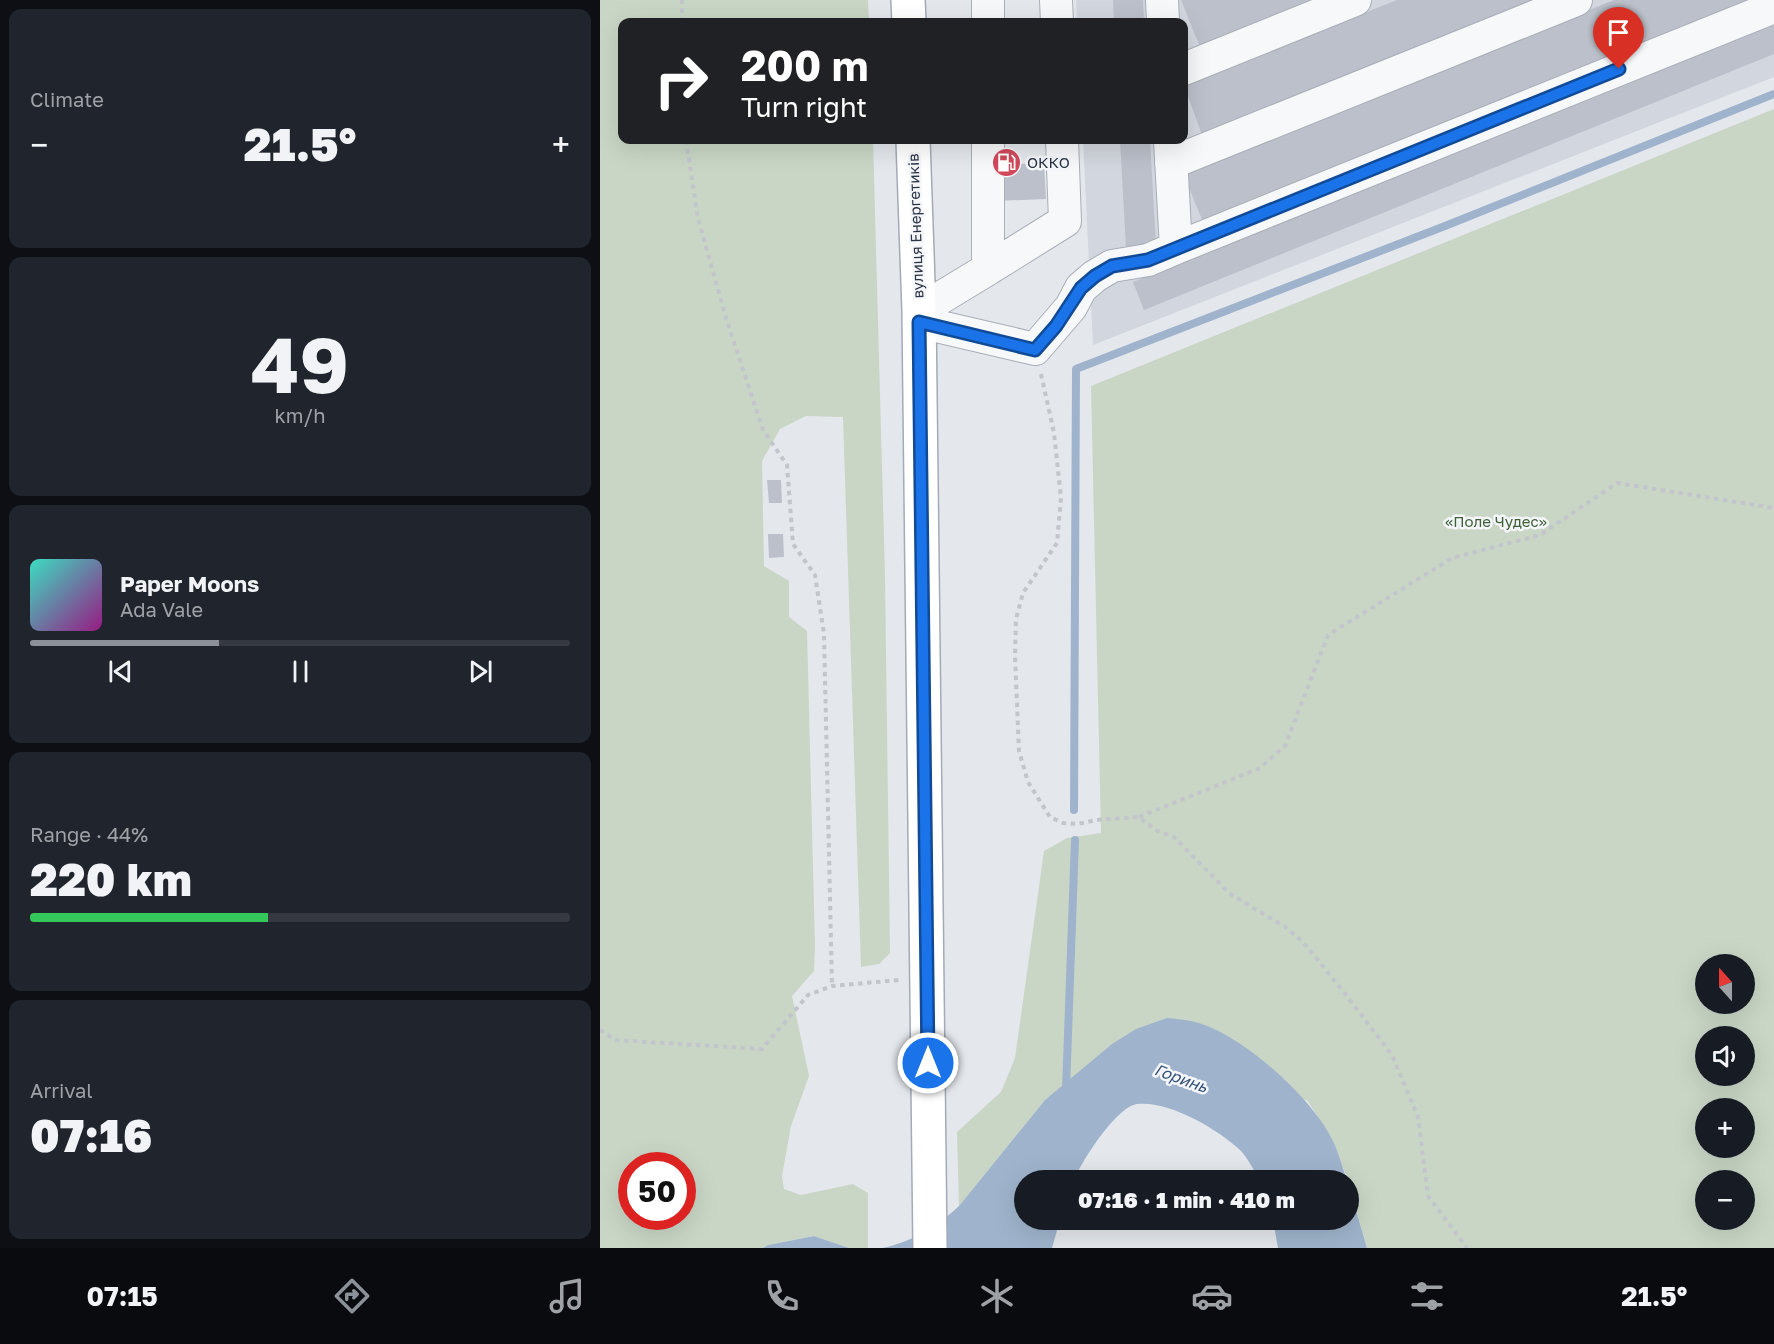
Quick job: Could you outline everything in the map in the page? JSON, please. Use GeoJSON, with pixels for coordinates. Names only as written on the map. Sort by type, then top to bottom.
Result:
{"type":"FeatureCollection","features":[{"type":"Feature","properties":{"kind":"main road"},"geometry":{"type":"LineString","coordinates":[[908,0],[909,18]]}},
{"type":"Feature","properties":{"kind":"main road","name":"вулиця Енергетиків"},"geometry":{"type":"LineString","coordinates":[[913,144],[919,317],[930,1248]]}},
{"type":"Feature","properties":{"kind":"lane"},"geometry":{"type":"LineString","coordinates":[[988,0],[988,18]]}},
{"type":"Feature","properties":{"kind":"lane"},"geometry":{"type":"LineString","coordinates":[[1056,0],[1057,18]]}},
{"type":"Feature","properties":{"kind":"lane"},"geometry":{"type":"LineString","coordinates":[[1162,0],[1163,18]]}},
{"type":"Feature","properties":{"kind":"lane"},"geometry":{"type":"LineString","coordinates":[[1188,67],[1355,0]]}},
{"type":"Feature","properties":{"kind":"lane"},"geometry":{"type":"LineString","coordinates":[[1176,248],[1170,151],[1576,0]]}},
{"type":"Feature","properties":{"kind":"lane"},"geometry":{"type":"LineString","coordinates":[[919,317],[1035,350],[1066,313],[1081,288],[1112,266],[1148,260],[1774,7]]}},
{"type":"Feature","properties":{"kind":"lane"},"geometry":{"type":"LineString","coordinates":[[988,144],[988,269]]}},
{"type":"Feature","properties":{"kind":"lane"},"geometry":{"type":"LineString","coordinates":[[919,317],[1065,220],[1062,144]]}},
{"type":"Feature","properties":{"kind":"path"},"geometry":{"type":"LineString","coordinates":[[682,0],[682,18]]}},
{"type":"Feature","properties":{"kind":"path"},"geometry":{"type":"LineString","coordinates":[[687,144],[698,218],[726,318],[763,430],[787,465],[793,544],[815,574],[824,634],[832,986]]}},
{"type":"Feature","properties":{"kind":"path"},"geometry":{"type":"LineString","coordinates":[[1035,350],[1054,433],[1061,498],[1057,543],[1023,593],[1016,619],[1018,751],[1028,782],[1050,816],[1063,823],[1078,824],[1096,820],[1139,817],[1260,768],[1285,746],[1328,635],[1452,558],[1540,536],[1617,483],[1774,508]]}},
{"type":"Feature","properties":{"kind":"path"},"geometry":{"type":"LineString","coordinates":[[1139,817],[1157,831],[1174,837],[1229,893],[1285,927],[1303,942],[1392,1055],[1418,1117],[1428,1196],[1467,1248]]}},
{"type":"Feature","properties":{"kind":"path"},"geometry":{"type":"LineString","coordinates":[[600,1029],[615,1040],[762,1049],[808,995],[832,986],[928,980]]}},
{"type":"Feature","properties":{"kind":"shaded area"},"geometry":{"type":"Polygon","coordinates":[[[1076,0],[1774,0],[1774,77],[1093,345],[1083,144],[1188,144],[1188,18],[1077,18],[1076,0]]]}},
{"type":"Feature","properties":{"kind":"green space"},"geometry":{"type":"Polygon","coordinates":[[[600,0],[868,0],[869,18],[618,18],[618,144],[873,144],[885,576],[890,953],[879,964],[861,967],[843,417],[806,416],[780,429],[762,461],[764,566],[789,581],[789,617],[807,631],[814,971],[792,996],[809,1076],[791,1126],[782,1176],[784,1189],[801,1195],[853,1184],[868,1193],[868,1248],[849,1248],[814,1236],[763,1248],[600,1248],[600,0]]]}},
{"type":"Feature","properties":{"kind":"green space","name":"«Поле Чудес»"},"geometry":{"type":"Polygon","coordinates":[[[1774,109],[1774,1248],[1367,1248],[1359,1219],[1359,1170],[1344,1170],[1331,1137],[1307,1100],[1075,1076],[1045,1100],[959,1206],[957,1132],[1001,1092],[1015,1058],[1044,851],[1067,838],[1101,833],[1091,386],[1774,109]]]}},
{"type":"Feature","properties":{"kind":"water","name":"Горинь"},"geometry":{"type":"Polygon","coordinates":[[[1167,1018],[1195,1022],[1217,1030],[1236,1041],[1274,1070],[1308,1104],[1333,1142],[1344,1170],[1254,1170],[1240,1150],[1206,1125],[1177,1111],[1149,1104],[1137,1104],[1119,1114],[1110,1124],[1079,1170],[1014,1170],[1014,1230],[1057,1230],[1052,1248],[883,1248],[914,1237],[951,1213],[1045,1100],[1112,1044],[1136,1029],[1167,1018]]]}},
{"type":"Feature","properties":{"kind":"water"},"geometry":{"type":"Polygon","coordinates":[[[1359,1220],[1367,1248],[1278,1248],[1275,1230],[1359,1230],[1359,1220]]]}},
{"type":"Feature","properties":{"kind":"water"},"geometry":{"type":"Polygon","coordinates":[[[814,1236],[849,1248],[763,1248],[768,1245],[814,1236]]]}},
{"type":"Feature","properties":{"kind":"building"},"geometry":{"type":"Polygon","coordinates":[[[1113,0],[1143,0],[1144,18],[1114,18],[1113,0]]]}},
{"type":"Feature","properties":{"kind":"building"},"geometry":{"type":"Polygon","coordinates":[[[1181,0],[1318,0],[1200,47],[1181,0]]]}},
{"type":"Feature","properties":{"kind":"building"},"geometry":{"type":"Polygon","coordinates":[[[1397,0],[1539,0],[1202,135],[1188,96],[1188,83],[1397,0]]]}},
{"type":"Feature","properties":{"kind":"building"},"geometry":{"type":"Polygon","coordinates":[[[1614,0],[1756,0],[1203,222],[1183,173],[1614,0]]]}},
{"type":"Feature","properties":{"kind":"building"},"geometry":{"type":"Polygon","coordinates":[[[1774,22],[1774,54],[1144,310],[1133,282],[1774,22]]]}},
{"type":"Feature","properties":{"kind":"building"},"geometry":{"type":"Polygon","coordinates":[[[1120,144],[1150,144],[1156,246],[1126,248],[1120,144]]]}},
{"type":"Feature","properties":{"kind":"building"},"geometry":{"type":"Polygon","coordinates":[[[1044,163],[1046,199],[994,201],[992,165],[1044,163]]]}},
{"type":"Feature","properties":{"kind":"building"},"geometry":{"type":"Polygon","coordinates":[[[767,480],[781,480],[782,503],[769,503],[767,480]]]}},
{"type":"Feature","properties":{"kind":"building"},"geometry":{"type":"Polygon","coordinates":[[[768,534],[783,534],[784,557],[769,558],[768,534]]]}},
{"type":"Feature","properties":{"kind":"waterway"},"geometry":{"type":"LineString","coordinates":[[1074,810],[1076,369],[1445,226],[1774,94]]}},
{"type":"Feature","properties":{"kind":"waterway"},"geometry":{"type":"LineString","coordinates":[[1066,1090],[1075,840]]}},
{"type":"Feature","properties":{"kind":"place","name":"ОККО"},"geometry":{"type":"Point","coordinates":[1006,163]}},
{"type":"Feature","properties":{"kind":"route"},"geometry":{"type":"LineString","coordinates":[[928,1063],[919,322],[1035,350],[1071,306],[1081,288],[1112,266],[1148,260],[1619,69]]}}]}
